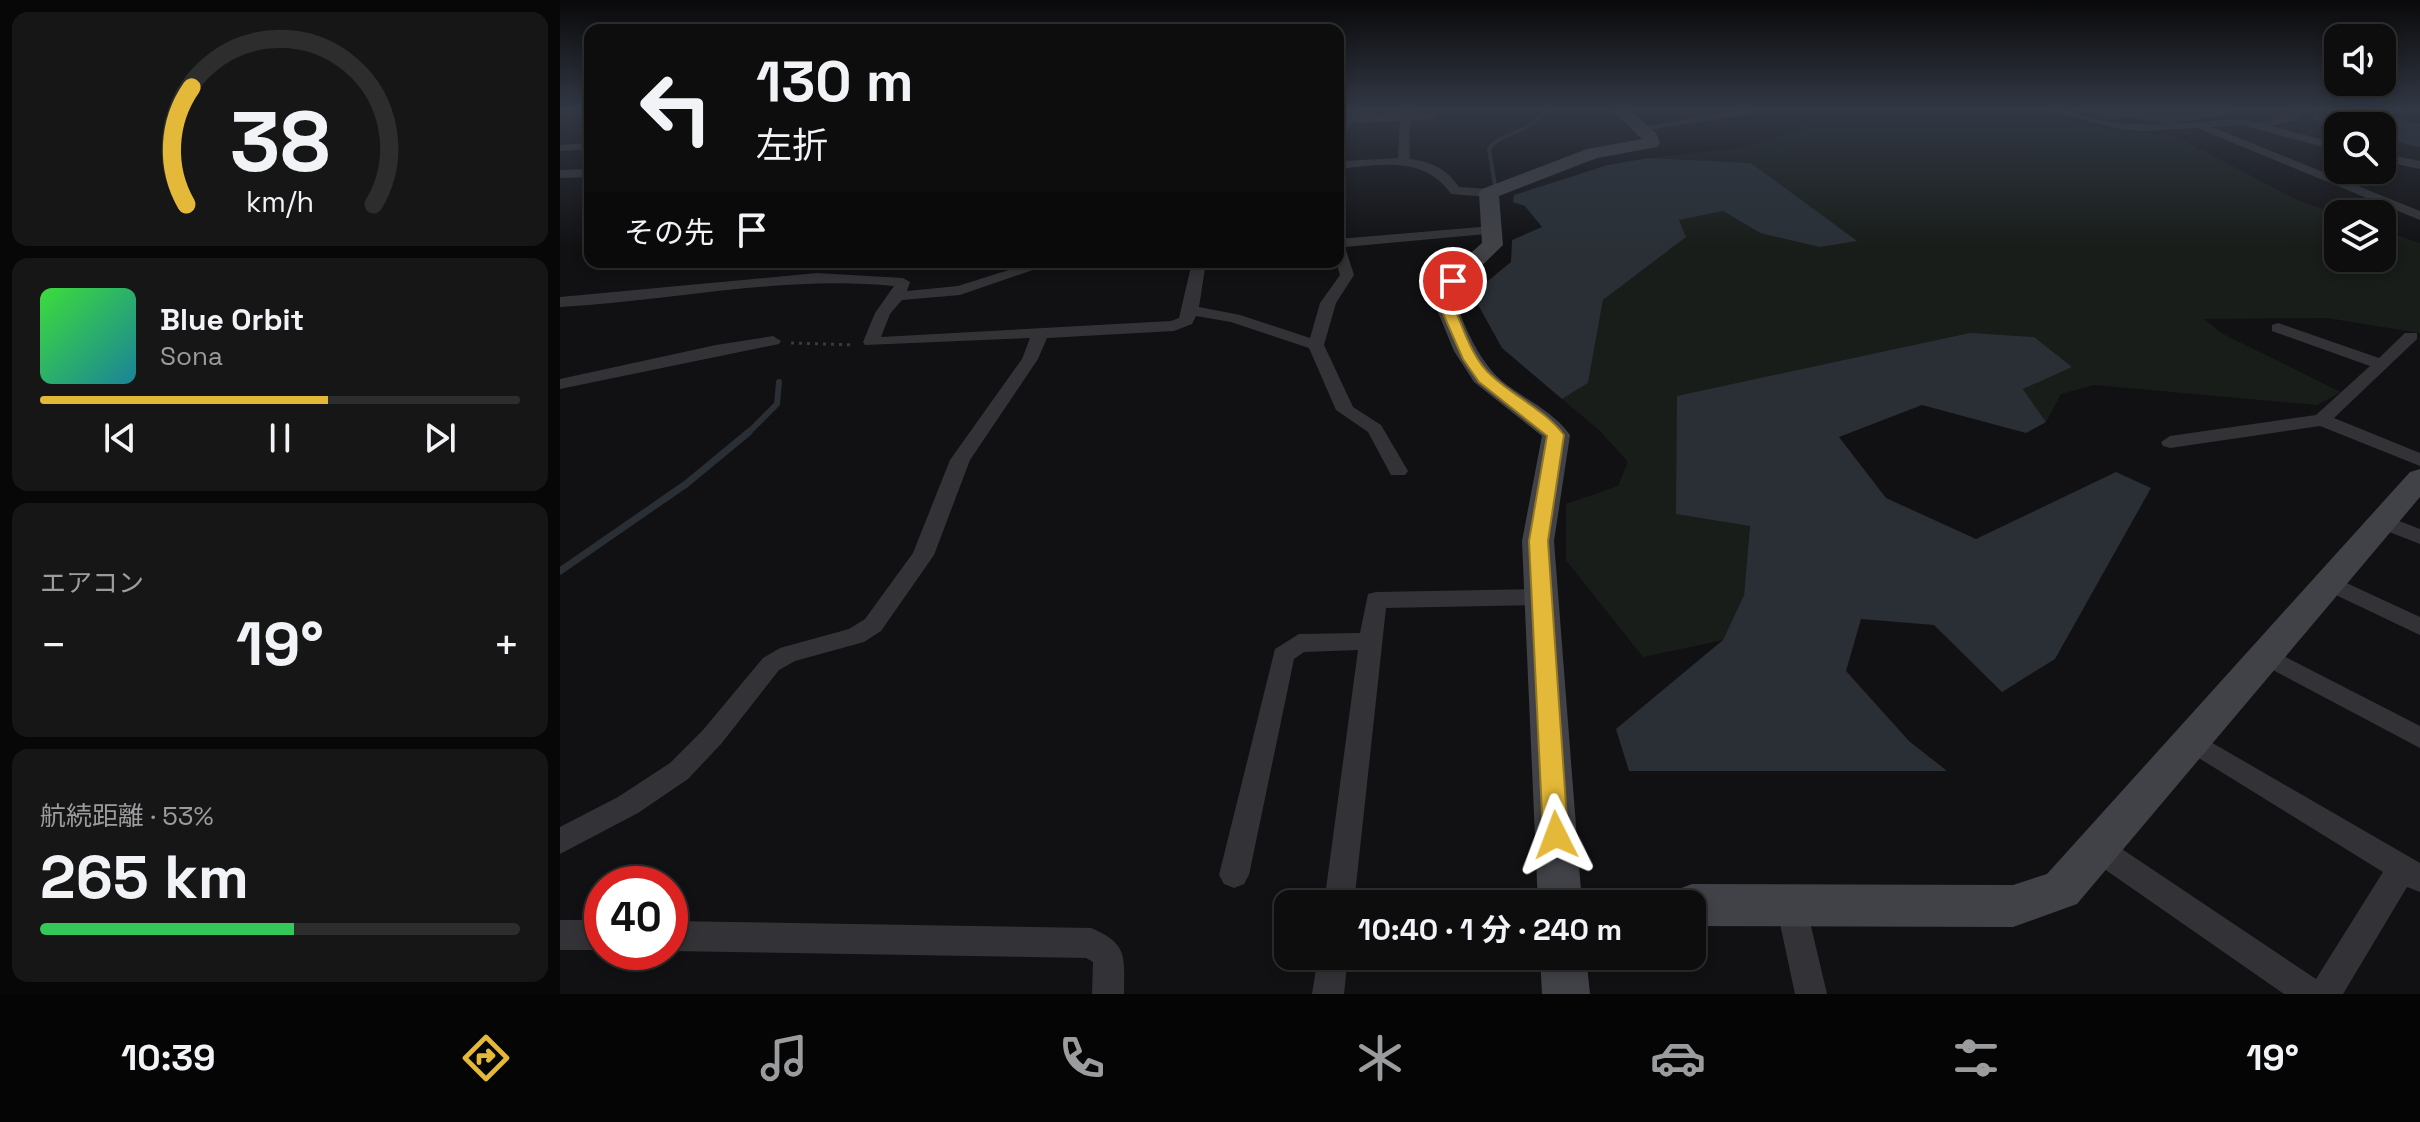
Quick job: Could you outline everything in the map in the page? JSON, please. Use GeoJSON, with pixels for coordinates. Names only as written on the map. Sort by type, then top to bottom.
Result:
{"type":"FeatureCollection","features":[{"type":"Feature","properties":{"kind":"street"},"geometry":{"type":"LineString","coordinates":[[1404,154],[1404,161]]}},
{"type":"Feature","properties":{"kind":"street"},"geometry":{"type":"LineString","coordinates":[[1344,165],[1404,161],[1426,165],[1448,176],[1455,191],[1489,193],[1589,154]]}},
{"type":"Feature","properties":{"kind":"street"},"geometry":{"type":"LineString","coordinates":[[2270,154],[2420,216]]}},
{"type":"Feature","properties":{"kind":"street"},"geometry":{"type":"LineString","coordinates":[[2396,160],[2420,165]]}},
{"type":"Feature","properties":{"kind":"street"},"geometry":{"type":"LineString","coordinates":[[2396,164],[2405,162]]}},
{"type":"Feature","properties":{"kind":"street"},"geometry":{"type":"LineString","coordinates":[[560,174],[584,171]]}},
{"type":"Feature","properties":{"kind":"street"},"geometry":{"type":"LineString","coordinates":[[1489,193],[1493,245],[1453,281],[1444,300],[1470,359],[1484,378],[1546,424],[1556,435],[1538,541],[1559,890]]}},
{"type":"Feature","properties":{"kind":"street"},"geometry":{"type":"LineString","coordinates":[[2404,209],[2420,206]]}},
{"type":"Feature","properties":{"kind":"street"},"geometry":{"type":"LineString","coordinates":[[1344,244],[1492,230]]}},
{"type":"Feature","properties":{"kind":"street"},"geometry":{"type":"LineString","coordinates":[[1344,265],[1347,275],[1328,303],[1316,345],[1345,410],[1375,429],[1398,471]]}},
{"type":"Feature","properties":{"kind":"street"},"geometry":{"type":"LineString","coordinates":[[811,279],[821,268]]}},
{"type":"Feature","properties":{"kind":"street"},"geometry":{"type":"LineString","coordinates":[[881,279],[884,268]]}},
{"type":"Feature","properties":{"kind":"street"},"geometry":{"type":"LineString","coordinates":[[897,296],[960,290],[1030,268]]}},
{"type":"Feature","properties":{"kind":"street"},"geometry":{"type":"LineString","coordinates":[[560,302],[811,279],[881,279],[903,282],[897,296],[883,313],[871,342],[1174,326],[1186,321],[1191,310],[1198,268]]}},
{"type":"Feature","properties":{"kind":"street"},"geometry":{"type":"LineString","coordinates":[[1191,310],[1234,318],[1316,345]]}},
{"type":"Feature","properties":{"kind":"street"},"geometry":{"type":"LineString","coordinates":[[2278,328],[2381,364]]}},
{"type":"Feature","properties":{"kind":"street"},"geometry":{"type":"LineString","coordinates":[[560,841],[628,805],[679,771],[712,737],[771,664],[788,654],[856,636],[873,625],[923,555],[960,460],[1030,359],[1041,331]]}},
{"type":"Feature","properties":{"kind":"street"},"geometry":{"type":"LineString","coordinates":[[2322,420],[2411,336]]}},
{"type":"Feature","properties":{"kind":"street"},"geometry":{"type":"LineString","coordinates":[[560,384],[716,350],[773,341]]}},
{"type":"Feature","properties":{"kind":"street"},"geometry":{"type":"LineString","coordinates":[[2170,442],[2322,420],[2420,460]]}},
{"type":"Feature","properties":{"kind":"street"},"geometry":{"type":"LineString","coordinates":[[1706,905],[2013,906],[2061,890],[2420,478]]}},
{"type":"Feature","properties":{"kind":"street"},"geometry":{"type":"LineString","coordinates":[[2381,521],[2420,537]]}},
{"type":"Feature","properties":{"kind":"street"},"geometry":{"type":"LineString","coordinates":[[2327,582],[2420,627]]}},
{"type":"Feature","properties":{"kind":"street"},"geometry":{"type":"LineString","coordinates":[[1341,890],[1376,600],[1542,597]]}},
{"type":"Feature","properties":{"kind":"street"},"geometry":{"type":"LineString","coordinates":[[1234,875],[1283,655],[1299,643],[1371,641]]}},
{"type":"Feature","properties":{"kind":"street"},"geometry":{"type":"LineString","coordinates":[[2264,655],[2420,738]]}},
{"type":"Feature","properties":{"kind":"street"},"geometry":{"type":"LineString","coordinates":[[2190,740],[2411,873],[2325,994]]}},
{"type":"Feature","properties":{"kind":"street"},"geometry":{"type":"LineString","coordinates":[[2097,848],[2311,994]]}},
{"type":"Feature","properties":{"kind":"street"},"geometry":{"type":"LineString","coordinates":[[1791,905],[1811,994]]}},
{"type":"Feature","properties":{"kind":"street"},"geometry":{"type":"LineString","coordinates":[[560,935],[584,935]]}},
{"type":"Feature","properties":{"kind":"street"},"geometry":{"type":"LineString","coordinates":[[688,936],[1091,943],[1109,955],[1108,994]]}},
{"type":"Feature","properties":{"kind":"street"},"geometry":{"type":"LineString","coordinates":[[1328,994],[1331,970]]}},
{"type":"Feature","properties":{"kind":"street"},"geometry":{"type":"LineString","coordinates":[[1564,970],[1566,994]]}},
{"type":"Feature","properties":{"kind":"path"},"geometry":{"type":"LineString","coordinates":[[773,341],[850,345],[871,342]]}},
{"type":"Feature","properties":{"kind":"shaded area"},"geometry":{"type":"Polygon","coordinates":[[[1681,154],[2210,154],[2297,200],[2324,209],[2324,272],[2396,272],[2396,235],[2420,243],[2420,333],[2327,318],[2204,319],[2221,333],[2341,392],[2317,405],[2094,385],[2061,394],[2046,422],[2023,389],[2071,366],[1677,396],[1750,526],[1744,595],[1723,640],[1643,657],[1566,560],[1566,504],[1618,486],[1628,462],[1599,430],[1562,399],[1588,383],[1603,300],[1685,237],[1679,220],[1723,211],[1760,233],[1856,241],[1751,163],[1649,158],[1681,154]]]}},
{"type":"Feature","properties":{"kind":"shaded area"},"geometry":{"type":"Polygon","coordinates":[[[1649,158],[1751,163],[1857,241],[1820,247],[1760,233],[1723,211],[1679,220],[1686,237],[1603,300],[1588,383],[1562,399],[1502,348],[1472,294],[1511,262],[1512,240],[1542,227],[1525,206],[1513,202],[1514,195],[1608,165],[1649,158]]]}},
{"type":"Feature","properties":{"kind":"shaded area"},"geometry":{"type":"Polygon","coordinates":[[[1970,333],[2034,337],[2072,367],[2023,389],[2046,422],[2026,433],[1922,405],[1839,437],[1886,498],[1976,539],[2116,472],[2151,488],[2055,659],[2002,692],[1934,625],[1861,619],[1846,671],[1909,741],[1947,771],[1629,771],[1616,729],[1723,640],[1744,595],[1750,526],[1676,514],[1677,396],[1970,333]]]}},
{"type":"Feature","properties":{"kind":"waterway"},"geometry":{"type":"LineString","coordinates":[[1490,154],[1495,186]]}},
{"type":"Feature","properties":{"kind":"waterway"},"geometry":{"type":"LineString","coordinates":[[749,432],[777,404],[779,382]]}},
{"type":"Feature","properties":{"kind":"waterway"},"geometry":{"type":"LineString","coordinates":[[560,571],[686,484],[749,432]]}},
{"type":"Feature","properties":{"kind":"route"},"geometry":{"type":"LineString","coordinates":[[1453,281],[1444,300],[1448,316],[1464,340],[1470,359],[1484,378],[1546,424],[1556,435],[1538,541],[1556,835]]}}]}
